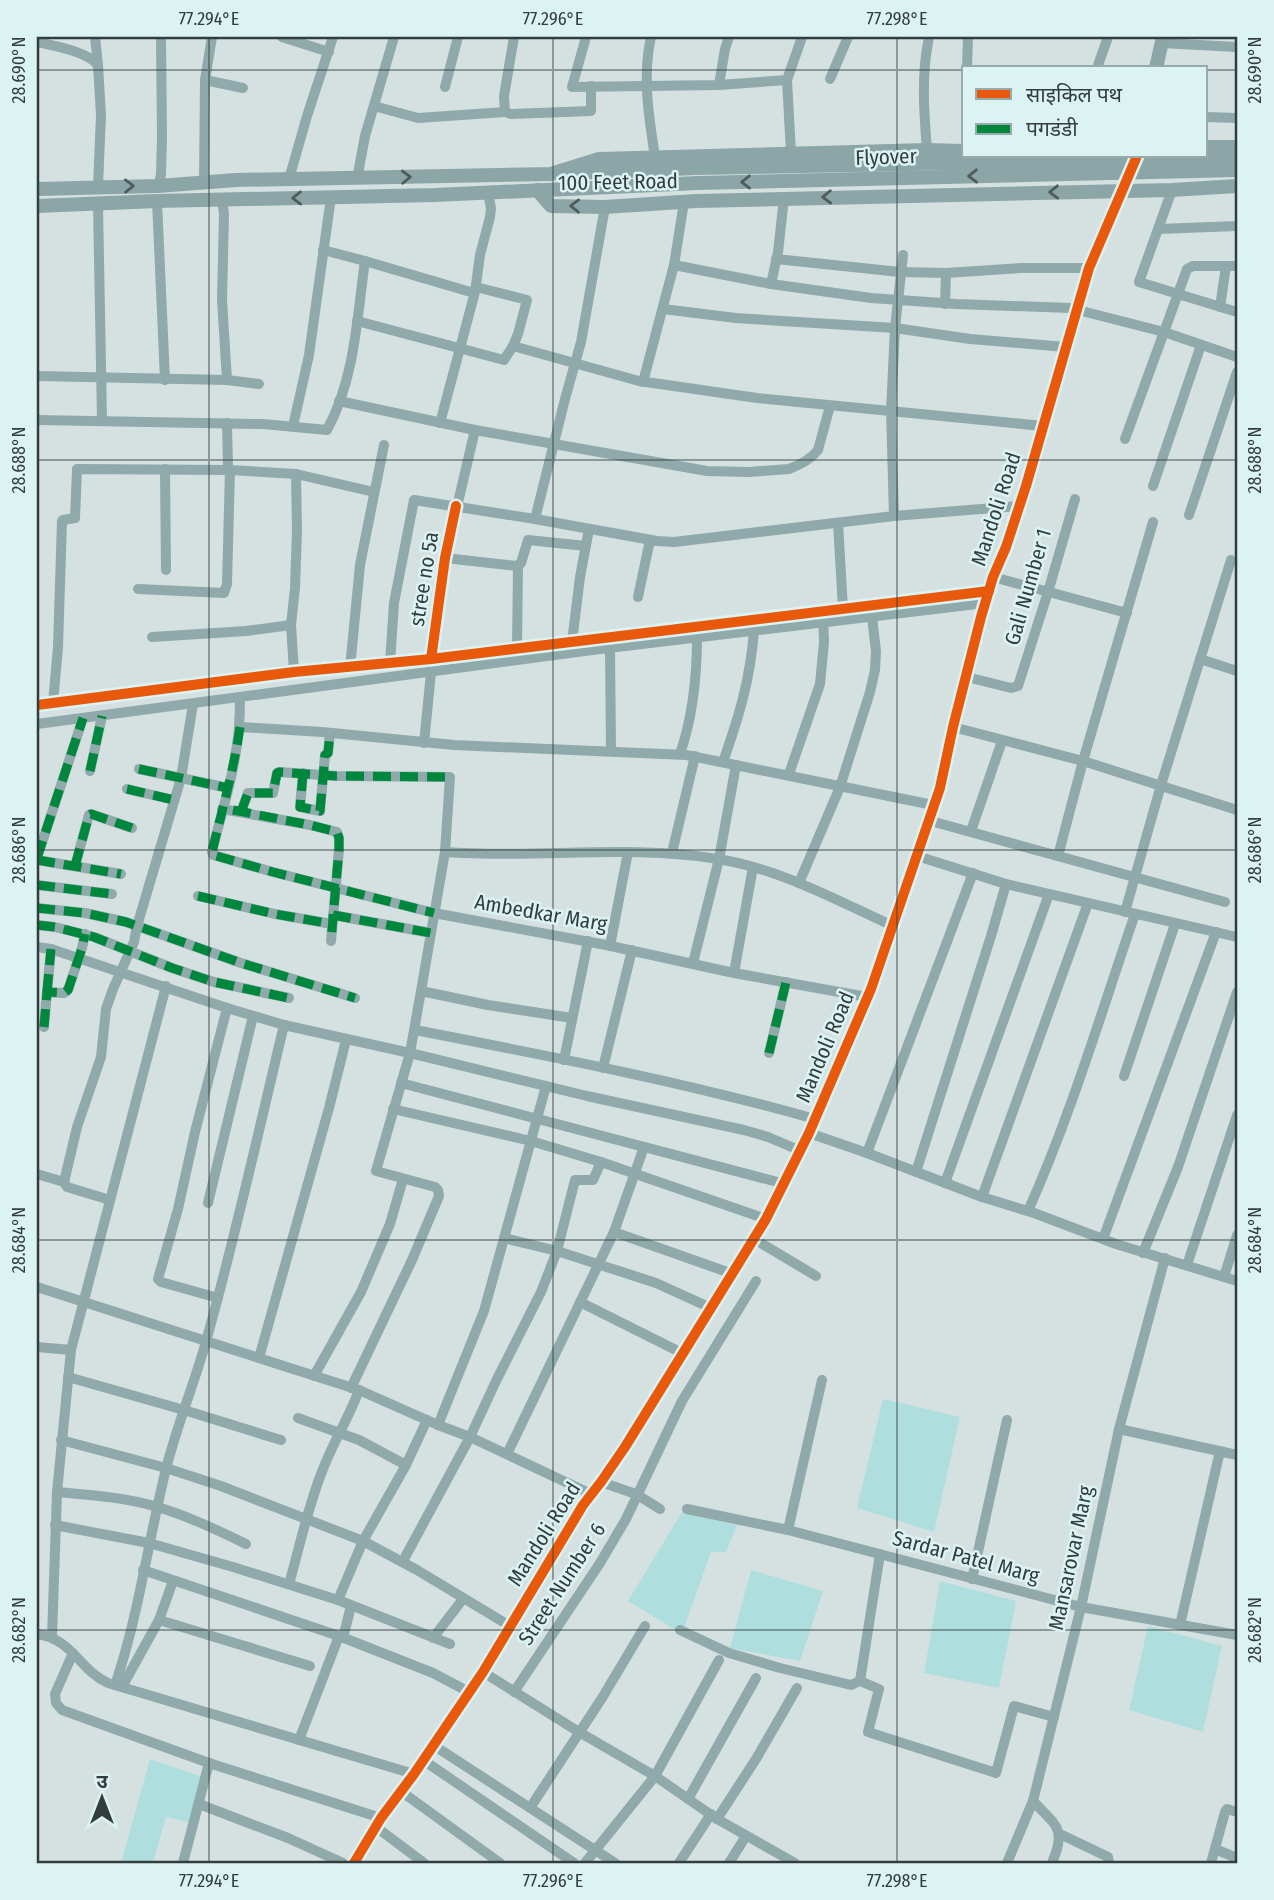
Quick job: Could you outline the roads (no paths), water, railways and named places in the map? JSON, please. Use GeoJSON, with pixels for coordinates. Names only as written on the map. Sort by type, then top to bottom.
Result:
{"type":"FeatureCollection","features":[{"type":"Feature","properties":{"kind":"street"},"geometry":{"type":"LineString","coordinates":[[95,37],[100,125],[98,186]]}},
{"type":"Feature","properties":{"kind":"street"},"geometry":{"type":"LineString","coordinates":[[158,186],[162,138],[161,37]]}},
{"type":"Feature","properties":{"kind":"street"},"geometry":{"type":"LineString","coordinates":[[204,200],[205,79],[212,37]]}},
{"type":"Feature","properties":{"kind":"street"},"geometry":{"type":"LineString","coordinates":[[282,37],[329,52]]}},
{"type":"Feature","properties":{"kind":"street"},"geometry":{"type":"LineString","coordinates":[[289,179],[333,37]]}},
{"type":"Feature","properties":{"kind":"street"},"geometry":{"type":"LineString","coordinates":[[357,179],[365,136],[394,37]]}},
{"type":"Feature","properties":{"kind":"street"},"geometry":{"type":"LineString","coordinates":[[444,87],[458,37]]}},
{"type":"Feature","properties":{"kind":"street"},"geometry":{"type":"LineString","coordinates":[[505,112],[504,96],[514,37]]}},
{"type":"Feature","properties":{"kind":"street"},"geometry":{"type":"LineString","coordinates":[[586,37],[572,87],[719,85],[787,80]]}},
{"type":"Feature","properties":{"kind":"street"},"geometry":{"type":"LineString","coordinates":[[651,37],[647,86],[655,157]]}},
{"type":"Feature","properties":{"kind":"street"},"geometry":{"type":"LineString","coordinates":[[719,85],[729,37]]}},
{"type":"Feature","properties":{"kind":"street"},"geometry":{"type":"LineString","coordinates":[[791,153],[787,80],[802,37]]}},
{"type":"Feature","properties":{"kind":"street"},"geometry":{"type":"LineString","coordinates":[[830,79],[848,37]]}},
{"type":"Feature","properties":{"kind":"street"},"geometry":{"type":"LineString","coordinates":[[927,150],[923,85],[924,60],[929,37]]}},
{"type":"Feature","properties":{"kind":"street"},"geometry":{"type":"LineString","coordinates":[[967,66],[968,37]]}},
{"type":"Feature","properties":{"kind":"street"},"geometry":{"type":"LineString","coordinates":[[1098,66],[1108,37]]}},
{"type":"Feature","properties":{"kind":"street"},"geometry":{"type":"LineString","coordinates":[[1156,66],[1162,40],[1237,47]]}},
{"type":"Feature","properties":{"kind":"street"},"geometry":{"type":"LineString","coordinates":[[37,42],[86,56],[98,65]]}},
{"type":"Feature","properties":{"kind":"street"},"geometry":{"type":"LineString","coordinates":[[205,79],[243,88]]}},
{"type":"Feature","properties":{"kind":"street"},"geometry":{"type":"LineString","coordinates":[[374,106],[418,118],[505,112],[591,111],[591,86]]}},
{"type":"Feature","properties":{"kind":"street"},"geometry":{"type":"LineString","coordinates":[[1208,117],[1237,118]]}},
{"type":"Feature","properties":{"kind":"street"},"geometry":{"type":"LineString","coordinates":[[1208,148],[1237,147]]}},
{"type":"Feature","properties":{"kind":"street","name":"100 Feet Road"},"geometry":{"type":"LineString","coordinates":[[37,189],[158,186],[236,180],[551,174],[599,159],[962,151]]}},
{"type":"Feature","properties":{"kind":"street","name":"Mandoli Road"},"geometry":{"type":"LineString","coordinates":[[354,1863],[378,1822],[483,1672],[583,1505],[625,1447],[766,1219],[801,1151],[867,998],[940,788],[989,590],[1019,506],[1089,268],[1136,158]]}},
{"type":"Feature","properties":{"kind":"street"},"geometry":{"type":"LineString","coordinates":[[1184,158],[1191,162],[1237,160]]}},
{"type":"Feature","properties":{"kind":"street","name":"Flyover"},"geometry":{"type":"LineString","coordinates":[[551,174],[614,170],[1237,160]]}},
{"type":"Feature","properties":{"kind":"street"},"geometry":{"type":"LineString","coordinates":[[1237,172],[1200,176],[1175,189],[1139,282],[1237,312]]}},
{"type":"Feature","properties":{"kind":"street","name":"Flyover"},"geometry":{"type":"LineString","coordinates":[[537,190],[698,183],[1237,172]]}},
{"type":"Feature","properties":{"kind":"street","name":"100 Feet Road"},"geometry":{"type":"LineString","coordinates":[[37,206],[537,190],[551,206],[605,207],[784,198],[1237,186]]}},
{"type":"Feature","properties":{"kind":"street"},"geometry":{"type":"LineString","coordinates":[[440,423],[475,290],[490,217],[488,193]]}},
{"type":"Feature","properties":{"kind":"street"},"geometry":{"type":"LineString","coordinates":[[293,426],[309,355],[331,197]]}},
{"type":"Feature","properties":{"kind":"street"},"geometry":{"type":"LineString","coordinates":[[771,284],[784,198]]}},
{"type":"Feature","properties":{"kind":"street"},"geometry":{"type":"LineString","coordinates":[[222,200],[222,279],[227,380]]}},
{"type":"Feature","properties":{"kind":"street"},"geometry":{"type":"LineString","coordinates":[[157,201],[164,380]]}},
{"type":"Feature","properties":{"kind":"street"},"geometry":{"type":"LineString","coordinates":[[643,382],[674,265],[684,202]]}},
{"type":"Feature","properties":{"kind":"street"},"geometry":{"type":"LineString","coordinates":[[98,204],[102,420]]}},
{"type":"Feature","properties":{"kind":"street"},"geometry":{"type":"LineString","coordinates":[[535,519],[575,365],[605,207]]}},
{"type":"Feature","properties":{"kind":"street"},"geometry":{"type":"LineString","coordinates":[[1158,229],[1237,226]]}},
{"type":"Feature","properties":{"kind":"street"},"geometry":{"type":"LineString","coordinates":[[323,250],[475,290],[527,300],[519,334],[504,360],[357,321]]}},
{"type":"Feature","properties":{"kind":"street"},"geometry":{"type":"LineString","coordinates":[[894,516],[891,411],[897,301],[903,256]]}},
{"type":"Feature","properties":{"kind":"street"},"geometry":{"type":"LineString","coordinates":[[776,259],[901,272],[1089,268]]}},
{"type":"Feature","properties":{"kind":"street"},"geometry":{"type":"LineString","coordinates":[[37,420],[227,423],[327,430],[340,401],[351,356],[365,261]]}},
{"type":"Feature","properties":{"kind":"street"},"geometry":{"type":"LineString","coordinates":[[674,265],[771,284],[897,301],[1077,309],[1164,332],[1237,358]]}},
{"type":"Feature","properties":{"kind":"street"},"geometry":{"type":"LineString","coordinates":[[1125,439],[1188,267],[1232,266],[1220,307]]}},
{"type":"Feature","properties":{"kind":"street"},"geometry":{"type":"LineString","coordinates":[[945,304],[946,273]]}},
{"type":"Feature","properties":{"kind":"street"},"geometry":{"type":"LineString","coordinates":[[663,309],[736,318],[895,328],[970,339],[1066,347]]}},
{"type":"Feature","properties":{"kind":"street"},"geometry":{"type":"LineString","coordinates":[[1153,486],[1201,345]]}},
{"type":"Feature","properties":{"kind":"street"},"geometry":{"type":"LineString","coordinates":[[513,346],[643,382],[757,398],[1043,426]]}},
{"type":"Feature","properties":{"kind":"street"},"geometry":{"type":"LineString","coordinates":[[1189,515],[1237,372]]}},
{"type":"Feature","properties":{"kind":"street"},"geometry":{"type":"LineString","coordinates":[[37,376],[227,380],[259,384]]}},
{"type":"Feature","properties":{"kind":"street"},"geometry":{"type":"LineString","coordinates":[[340,401],[554,445],[716,472],[789,469],[814,456],[831,406]]}},
{"type":"Feature","properties":{"kind":"street"},"geometry":{"type":"LineString","coordinates":[[138,589],[224,593],[227,583],[230,470],[227,423]]}},
{"type":"Feature","properties":{"kind":"street","name":"stree no 5a"},"geometry":{"type":"LineString","coordinates":[[424,743],[430,659],[445,558],[475,430]]}},
{"type":"Feature","properties":{"kind":"street"},"geometry":{"type":"LineString","coordinates":[[350,668],[358,584],[384,445]]}},
{"type":"Feature","properties":{"kind":"street"},"geometry":{"type":"LineString","coordinates":[[53,703],[58,646],[62,521],[75,518],[77,469],[230,470],[296,474],[374,492]]}},
{"type":"Feature","properties":{"kind":"street"},"geometry":{"type":"LineString","coordinates":[[165,469],[166,570]]}},
{"type":"Feature","properties":{"kind":"street"},"geometry":{"type":"LineString","coordinates":[[294,673],[291,625],[297,531],[296,474]]}},
{"type":"Feature","properties":{"kind":"street","name":"Gali Number 1"},"geometry":{"type":"LineString","coordinates":[[967,677],[1011,688],[1018,686],[1075,499]]}},
{"type":"Feature","properties":{"kind":"street"},"geometry":{"type":"LineString","coordinates":[[390,663],[394,603],[414,500],[650,540],[689,542],[894,516],[1019,506]]}},
{"type":"Feature","properties":{"kind":"street"},"geometry":{"type":"LineString","coordinates":[[838,523],[843,609]]}},
{"type":"Feature","properties":{"kind":"street"},"geometry":{"type":"LineString","coordinates":[[1058,856],[1153,523]]}},
{"type":"Feature","properties":{"kind":"street"},"geometry":{"type":"LineString","coordinates":[[572,642],[589,530]]}},
{"type":"Feature","properties":{"kind":"street"},"geometry":{"type":"LineString","coordinates":[[517,649],[519,566],[528,540],[586,546]]}},
{"type":"Feature","properties":{"kind":"street"},"geometry":{"type":"LineString","coordinates":[[638,597],[650,540]]}},
{"type":"Feature","properties":{"kind":"street"},"geometry":{"type":"LineString","coordinates":[[445,558],[519,566]]}},
{"type":"Feature","properties":{"kind":"street"},"geometry":{"type":"LineString","coordinates":[[1028,1211],[1067,1114],[1130,913],[1135,877],[1161,785],[1231,560]]}},
{"type":"Feature","properties":{"kind":"street"},"geometry":{"type":"LineString","coordinates":[[37,705],[572,642],[823,617],[872,617],[989,590]]}},
{"type":"Feature","properties":{"kind":"street"},"geometry":{"type":"LineString","coordinates":[[37,724],[754,631],[823,617],[843,609],[989,590],[1048,592],[1127,612]]}},
{"type":"Feature","properties":{"kind":"street"},"geometry":{"type":"LineString","coordinates":[[789,775],[820,684],[824,650],[823,617]]}},
{"type":"Feature","properties":{"kind":"street"},"geometry":{"type":"LineString","coordinates":[[799,883],[840,787],[861,724],[875,670],[872,617]]}},
{"type":"Feature","properties":{"kind":"street"},"geometry":{"type":"LineString","coordinates":[[152,637],[246,631],[291,625]]}},
{"type":"Feature","properties":{"kind":"street"},"geometry":{"type":"LineString","coordinates":[[723,762],[743,704],[754,631]]}},
{"type":"Feature","properties":{"kind":"street"},"geometry":{"type":"LineString","coordinates":[[680,754],[688,730],[695,692],[697,637]]}},
{"type":"Feature","properties":{"kind":"street"},"geometry":{"type":"LineString","coordinates":[[610,648],[611,751]]}},
{"type":"Feature","properties":{"kind":"street"},"geometry":{"type":"LineString","coordinates":[[1200,659],[1237,671]]}},
{"type":"Feature","properties":{"kind":"street"},"geometry":{"type":"LineString","coordinates":[[240,698],[240,727],[235,759],[222,809],[337,832],[339,838],[331,942]]}},
{"type":"Feature","properties":{"kind":"street"},"geometry":{"type":"LineString","coordinates":[[64,1182],[77,1127],[101,1057],[106,1009],[134,942],[181,778],[193,704]]}},
{"type":"Feature","properties":{"kind":"street"},"geometry":{"type":"LineString","coordinates":[[90,771],[102,716]]}},
{"type":"Feature","properties":{"kind":"street"},"geometry":{"type":"LineString","coordinates":[[83,718],[37,859],[121,874]]}},
{"type":"Feature","properties":{"kind":"street"},"geometry":{"type":"LineString","coordinates":[[240,727],[424,743],[680,754],[933,805]]}},
{"type":"Feature","properties":{"kind":"street"},"geometry":{"type":"LineString","coordinates":[[953,727],[1083,761],[1237,810]]}},
{"type":"Feature","properties":{"kind":"street"},"geometry":{"type":"LineString","coordinates":[[303,773],[300,807],[320,811],[325,755],[328,753],[330,733]]}},
{"type":"Feature","properties":{"kind":"street"},"geometry":{"type":"LineString","coordinates":[[971,831],[1002,741]]}},
{"type":"Feature","properties":{"kind":"street"},"geometry":{"type":"LineString","coordinates":[[671,853],[695,756]]}},
{"type":"Feature","properties":{"kind":"street"},"geometry":{"type":"LineString","coordinates":[[693,964],[719,859],[736,765]]}},
{"type":"Feature","properties":{"kind":"street"},"geometry":{"type":"LineString","coordinates":[[139,769],[228,788]]}},
{"type":"Feature","properties":{"kind":"street"},"geometry":{"type":"LineString","coordinates":[[241,812],[248,793],[273,793],[278,772],[450,777],[444,852],[415,1030],[376,1171],[435,1187],[439,1196],[355,1389],[341,1433],[330,1450],[305,1519],[289,1584]]}},
{"type":"Feature","properties":{"kind":"street"},"geometry":{"type":"LineString","coordinates":[[127,789],[174,800]]}},
{"type":"Feature","properties":{"kind":"street","name":"Ambedkar Marg"},"geometry":{"type":"LineString","coordinates":[[222,809],[212,854],[250,866],[434,913],[867,998]]}},
{"type":"Feature","properties":{"kind":"street"},"geometry":{"type":"LineString","coordinates":[[75,866],[89,815],[93,814],[132,828]]}},
{"type":"Feature","properties":{"kind":"street"},"geometry":{"type":"LineString","coordinates":[[928,820],[1225,902]]}},
{"type":"Feature","properties":{"kind":"street"},"geometry":{"type":"LineString","coordinates":[[444,852],[518,855],[671,853],[719,859],[753,867],[799,883],[892,926]]}},
{"type":"Feature","properties":{"kind":"street"},"geometry":{"type":"LineString","coordinates":[[610,946],[628,852]]}},
{"type":"Feature","properties":{"kind":"street"},"geometry":{"type":"LineString","coordinates":[[917,856],[1006,884],[1237,937]]}},
{"type":"Feature","properties":{"kind":"street"},"geometry":{"type":"LineString","coordinates":[[734,973],[753,867]]}},
{"type":"Feature","properties":{"kind":"street"},"geometry":{"type":"LineString","coordinates":[[867,1153],[972,873]]}},
{"type":"Feature","properties":{"kind":"street"},"geometry":{"type":"LineString","coordinates":[[916,1172],[1006,884]]}},
{"type":"Feature","properties":{"kind":"street"},"geometry":{"type":"LineString","coordinates":[[37,885],[112,894]]}},
{"type":"Feature","properties":{"kind":"street"},"geometry":{"type":"LineString","coordinates":[[945,1182],[1049,894]]}},
{"type":"Feature","properties":{"kind":"street"},"geometry":{"type":"LineString","coordinates":[[198,896],[275,914],[431,933]]}},
{"type":"Feature","properties":{"kind":"street"},"geometry":{"type":"LineString","coordinates":[[982,1197],[1088,903]]}},
{"type":"Feature","properties":{"kind":"street"},"geometry":{"type":"LineString","coordinates":[[37,908],[85,913],[127,922],[241,963],[355,998]]}},
{"type":"Feature","properties":{"kind":"street"},"geometry":{"type":"LineString","coordinates":[[1124,1076],[1175,924]]}},
{"type":"Feature","properties":{"kind":"street"},"geometry":{"type":"LineString","coordinates":[[37,925],[85,934],[214,982],[289,998]]}},
{"type":"Feature","properties":{"kind":"street"},"geometry":{"type":"LineString","coordinates":[[1103,1239],[1216,932]]}},
{"type":"Feature","properties":{"kind":"street"},"geometry":{"type":"LineString","coordinates":[[47,992],[66,992],[85,934]]}},
{"type":"Feature","properties":{"kind":"street"},"geometry":{"type":"LineString","coordinates":[[564,1060],[588,942]]}},
{"type":"Feature","properties":{"kind":"street"},"geometry":{"type":"LineString","coordinates":[[37,947],[51,949],[253,1016],[587,1097],[757,1133],[801,1151]]}},
{"type":"Feature","properties":{"kind":"street"},"geometry":{"type":"LineString","coordinates":[[44,1027],[51,949]]}},
{"type":"Feature","properties":{"kind":"street"},"geometry":{"type":"LineString","coordinates":[[603,1068],[632,950]]}},
{"type":"Feature","properties":{"kind":"street"},"geometry":{"type":"LineString","coordinates":[[769,1053],[786,982]]}},
{"type":"Feature","properties":{"kind":"street"},"geometry":{"type":"LineString","coordinates":[[51,1637],[57,1492],[71,1350],[166,986]]}},
{"type":"Feature","properties":{"kind":"street"},"geometry":{"type":"LineString","coordinates":[[421,991],[572,1018]]}},
{"type":"Feature","properties":{"kind":"street"},"geometry":{"type":"LineString","coordinates":[[1143,1252],[1178,1167],[1237,992]]}},
{"type":"Feature","properties":{"kind":"street"},"geometry":{"type":"LineString","coordinates":[[218,1298],[161,1282],[159,1279],[228,1008]]}},
{"type":"Feature","properties":{"kind":"street"},"geometry":{"type":"LineString","coordinates":[[208,1203],[253,1016]]}},
{"type":"Feature","properties":{"kind":"street"},"geometry":{"type":"LineString","coordinates":[[118,1686],[166,1468],[235,1237],[284,1024]]}},
{"type":"Feature","properties":{"kind":"street"},"geometry":{"type":"LineString","coordinates":[[415,1030],[603,1068],[815,1119]]}},
{"type":"Feature","properties":{"kind":"street"},"geometry":{"type":"LineString","coordinates":[[259,1358],[346,1040]]}},
{"type":"Feature","properties":{"kind":"street"},"geometry":{"type":"LineString","coordinates":[[401,1083],[785,1184]]}},
{"type":"Feature","properties":{"kind":"street"},"geometry":{"type":"LineString","coordinates":[[338,1600],[363,1541],[432,1423],[484,1311],[546,1086]]}},
{"type":"Feature","properties":{"kind":"street"},"geometry":{"type":"LineString","coordinates":[[393,1109],[531,1141],[601,1162],[766,1219]]}},
{"type":"Feature","properties":{"kind":"street"},"geometry":{"type":"LineString","coordinates":[[1186,1265],[1237,1115]]}},
{"type":"Feature","properties":{"kind":"street"},"geometry":{"type":"LineString","coordinates":[[809,1133],[1103,1239],[1237,1281]]}},
{"type":"Feature","properties":{"kind":"street"},"geometry":{"type":"LineString","coordinates":[[507,1454],[614,1232],[644,1147]]}},
{"type":"Feature","properties":{"kind":"street"},"geometry":{"type":"LineString","coordinates":[[403,1562],[471,1437],[541,1292],[557,1251],[575,1180],[593,1180],[601,1162]]}},
{"type":"Feature","properties":{"kind":"street"},"geometry":{"type":"LineString","coordinates":[[37,1174],[64,1182],[67,1187],[110,1200]]}},
{"type":"Feature","properties":{"kind":"street"},"geometry":{"type":"LineString","coordinates":[[314,1376],[367,1280],[390,1224],[402,1179]]}},
{"type":"Feature","properties":{"kind":"street"},"geometry":{"type":"LineString","coordinates":[[614,1232],[733,1274]]}},
{"type":"Feature","properties":{"kind":"street"},"geometry":{"type":"LineString","coordinates":[[1224,1277],[1237,1235]]}},
{"type":"Feature","properties":{"kind":"street"},"geometry":{"type":"LineString","coordinates":[[504,1238],[557,1251],[656,1283],[711,1308]]}},
{"type":"Feature","properties":{"kind":"street"},"geometry":{"type":"LineString","coordinates":[[754,1239],[816,1276]]}},
{"type":"Feature","properties":{"kind":"street","name":"Mansarovar Marg"},"geometry":{"type":"LineString","coordinates":[[1007,1863],[1032,1801],[1054,1717],[1081,1607],[1119,1429],[1165,1258]]}},
{"type":"Feature","properties":{"kind":"street","name":"Street Number 6"},"geometry":{"type":"LineString","coordinates":[[514,1692],[626,1519],[682,1401],[756,1281]]}},
{"type":"Feature","properties":{"kind":"street"},"geometry":{"type":"LineString","coordinates":[[37,1287],[355,1389],[471,1437],[591,1494]]}},
{"type":"Feature","properties":{"kind":"street"},"geometry":{"type":"LineString","coordinates":[[580,1302],[682,1353]]}},
{"type":"Feature","properties":{"kind":"street"},"geometry":{"type":"LineString","coordinates":[[37,1347],[71,1350]]}},
{"type":"Feature","properties":{"kind":"street"},"geometry":{"type":"LineString","coordinates":[[68,1377],[281,1440]]}},
{"type":"Feature","properties":{"kind":"street"},"geometry":{"type":"LineString","coordinates":[[788,1531],[822,1380]]}},
{"type":"Feature","properties":{"kind":"street"},"geometry":{"type":"LineString","coordinates":[[298,1418],[341,1433],[406,1465]]}},
{"type":"Feature","properties":{"kind":"street"},"geometry":{"type":"LineString","coordinates":[[972,1579],[1007,1420]]}},
{"type":"Feature","properties":{"kind":"street"},"geometry":{"type":"LineString","coordinates":[[1119,1429],[1237,1455]]}},
{"type":"Feature","properties":{"kind":"street"},"geometry":{"type":"LineString","coordinates":[[61,1440],[166,1468],[261,1500],[363,1541],[510,1626]]}},
{"type":"Feature","properties":{"kind":"street"},"geometry":{"type":"LineString","coordinates":[[1180,1625],[1220,1451]]}},
{"type":"Feature","properties":{"kind":"street"},"geometry":{"type":"LineString","coordinates":[[601,1482],[636,1494],[660,1509]]}},
{"type":"Feature","properties":{"kind":"street"},"geometry":{"type":"LineString","coordinates":[[57,1492],[158,1507],[246,1544]]}},
{"type":"Feature","properties":{"kind":"street","name":"Sardar Patel Marg"},"geometry":{"type":"LineString","coordinates":[[687,1509],[788,1531],[1081,1607],[1237,1634]]}},
{"type":"Feature","properties":{"kind":"street"},"geometry":{"type":"LineString","coordinates":[[55,1525],[149,1543],[289,1584],[338,1600],[450,1644]]}},
{"type":"Feature","properties":{"kind":"street"},"geometry":{"type":"LineString","coordinates":[[860,1681],[880,1555]]}},
{"type":"Feature","properties":{"kind":"street"},"geometry":{"type":"LineString","coordinates":[[143,1570],[341,1637],[433,1673],[469,1692]]}},
{"type":"Feature","properties":{"kind":"street"},"geometry":{"type":"LineString","coordinates":[[118,1686],[159,1620],[173,1581]]}},
{"type":"Feature","properties":{"kind":"street"},"geometry":{"type":"LineString","coordinates":[[433,1638],[463,1599]]}},
{"type":"Feature","properties":{"kind":"street"},"geometry":{"type":"LineString","coordinates":[[299,1740],[351,1606]]}},
{"type":"Feature","properties":{"kind":"street"},"geometry":{"type":"LineString","coordinates":[[159,1620],[310,1666]]}},
{"type":"Feature","properties":{"kind":"street"},"geometry":{"type":"LineString","coordinates":[[530,1808],[602,1698],[645,1626]]}},
{"type":"Feature","properties":{"kind":"street"},"geometry":{"type":"LineString","coordinates":[[681,1630],[725,1651],[767,1664],[851,1685],[860,1681],[879,1689],[868,1732],[996,1773],[1014,1706],[1054,1717]]}},
{"type":"Feature","properties":{"kind":"street"},"geometry":{"type":"LineString","coordinates":[[37,1634],[61,1642],[102,1681],[414,1774]]}},
{"type":"Feature","properties":{"kind":"street"},"geometry":{"type":"LineString","coordinates":[[73,1653],[55,1694],[56,1703],[62,1710],[378,1822],[424,1863]]}},
{"type":"Feature","properties":{"kind":"street"},"geometry":{"type":"LineString","coordinates":[[585,1863],[655,1776],[719,1660]]}},
{"type":"Feature","properties":{"kind":"street"},"geometry":{"type":"LineString","coordinates":[[483,1672],[655,1776],[714,1817],[794,1863]]}},
{"type":"Feature","properties":{"kind":"street"},"geometry":{"type":"LineString","coordinates":[[688,1799],[756,1678]]}},
{"type":"Feature","properties":{"kind":"street"},"geometry":{"type":"LineString","coordinates":[[679,1863],[756,1759],[797,1688]]}},
{"type":"Feature","properties":{"kind":"street"},"geometry":{"type":"LineString","coordinates":[[433,1745],[615,1863]]}},
{"type":"Feature","properties":{"kind":"street"},"geometry":{"type":"LineString","coordinates":[[423,1760],[574,1863]]}},
{"type":"Feature","properties":{"kind":"street"},"geometry":{"type":"LineString","coordinates":[[183,1863],[209,1763]]}},
{"type":"Feature","properties":{"kind":"street"},"geometry":{"type":"LineString","coordinates":[[401,1792],[500,1863]]}},
{"type":"Feature","properties":{"kind":"street"},"geometry":{"type":"LineString","coordinates":[[1032,1801],[1059,1829],[1058,1850],[1052,1863]]}},
{"type":"Feature","properties":{"kind":"street"},"geometry":{"type":"LineString","coordinates":[[199,1804],[344,1863]]}},
{"type":"Feature","properties":{"kind":"street"},"geometry":{"type":"LineString","coordinates":[[1210,1863],[1225,1812],[1227,1809],[1237,1812]]}},
{"type":"Feature","properties":{"kind":"street"},"geometry":{"type":"LineString","coordinates":[[1060,1834],[1108,1857],[1109,1863]]}},
{"type":"Feature","properties":{"kind":"street"},"geometry":{"type":"LineString","coordinates":[[729,1863],[746,1836]]}},
{"type":"Feature","properties":{"kind":"street"},"geometry":{"type":"LineString","coordinates":[[1215,1849],[1237,1858]]}}]}
